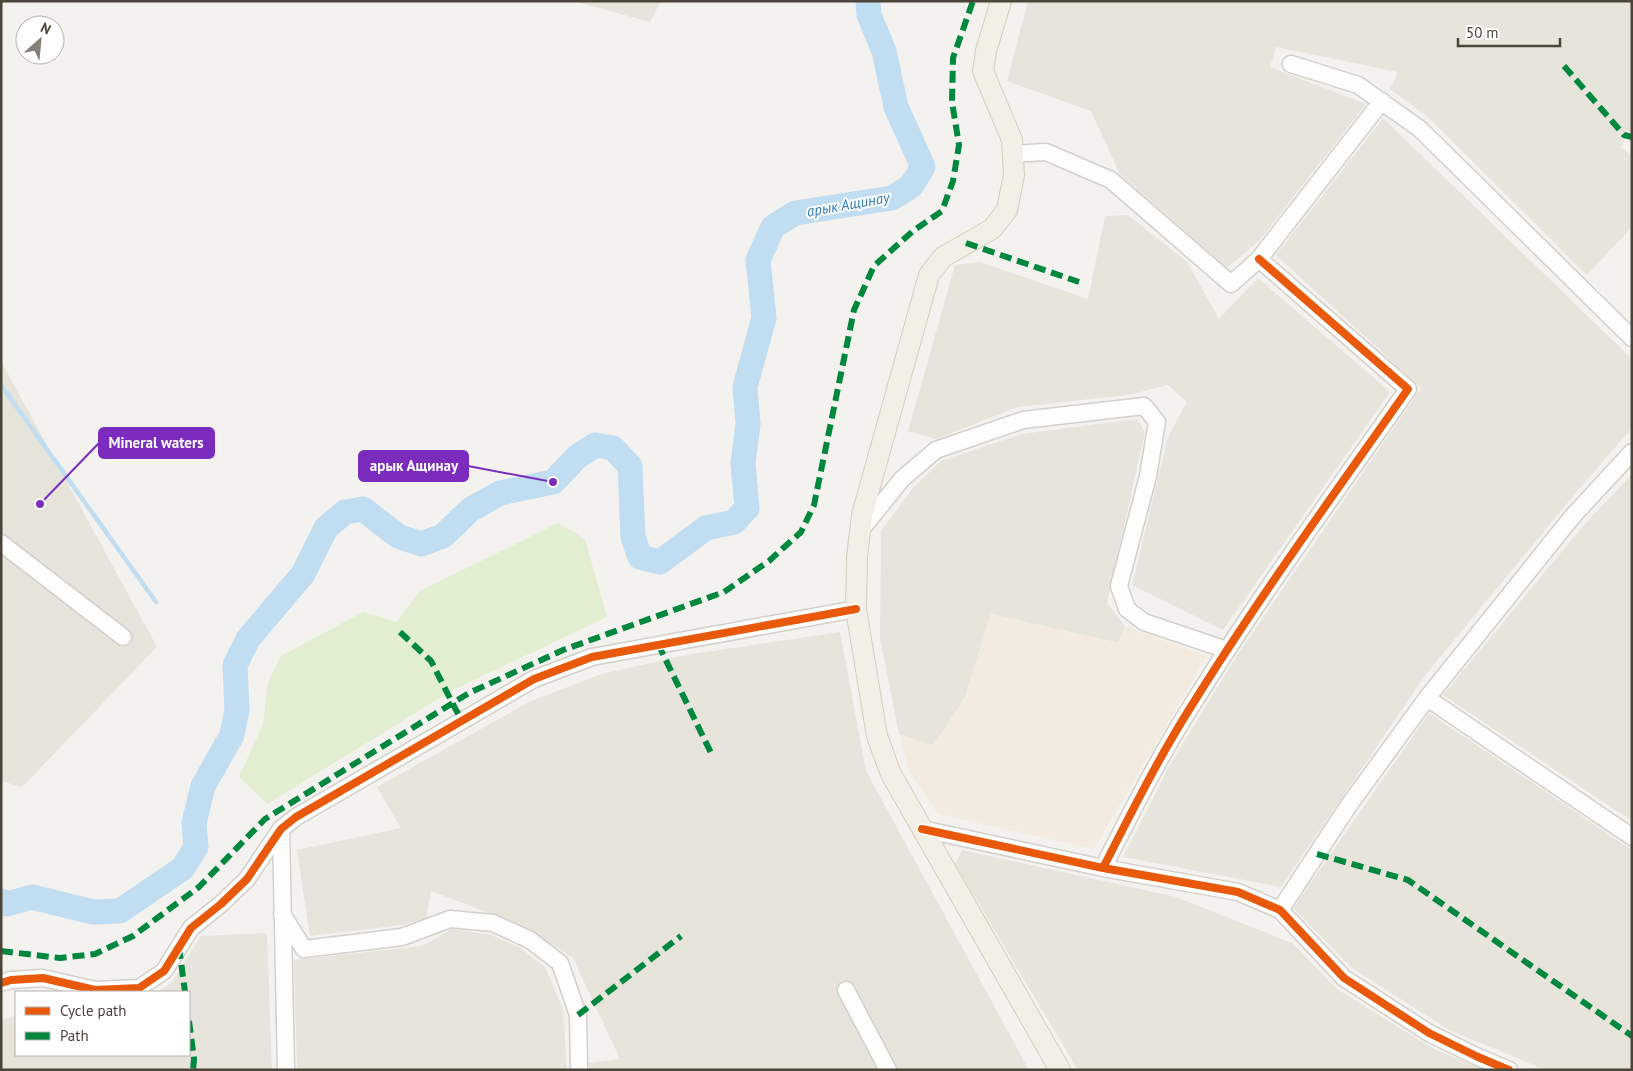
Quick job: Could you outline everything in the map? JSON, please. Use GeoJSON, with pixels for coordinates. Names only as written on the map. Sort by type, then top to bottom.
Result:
{"type":"FeatureCollection","features":[{"type":"Feature","properties":{"kind":"main road"},"geometry":{"type":"LineString","coordinates":[[1001,1],[986,51],[983,70],[1012,140],[1014,175],[1007,210],[992,229],[943,257],[929,275],[862,515],[857,557],[856,609],[877,736],[891,774],[1060,1070]]}},
{"type":"Feature","properties":{"kind":"street"},"geometry":{"type":"LineString","coordinates":[[1291,64],[1358,85],[1420,129],[1632,338]]}},
{"type":"Feature","properties":{"kind":"street"},"geometry":{"type":"LineString","coordinates":[[1013,154],[1046,152],[1111,180],[1231,284],[1258,259],[1382,101]]}},
{"type":"Feature","properties":{"kind":"street"},"geometry":{"type":"LineString","coordinates":[[1103,868],[1147,781],[1190,706],[1408,389],[1258,259]]}},
{"type":"Feature","properties":{"kind":"street"},"geometry":{"type":"LineString","coordinates":[[860,531],[902,478],[936,450],[1023,420],[1144,406],[1157,422],[1148,476],[1119,586],[1127,609],[1144,622],[1227,650]]}},
{"type":"Feature","properties":{"kind":"street"},"geometry":{"type":"LineString","coordinates":[[1280,910],[1349,805],[1427,698],[1572,517],[1632,452]]}},
{"type":"Feature","properties":{"kind":"street"},"geometry":{"type":"LineString","coordinates":[[1,543],[123,638]]}},
{"type":"Feature","properties":{"kind":"street"},"geometry":{"type":"LineString","coordinates":[[1,983],[12,980],[43,978],[95,990],[139,988],[164,972],[191,928],[221,904],[247,879],[281,829],[296,817],[534,679],[592,657],[856,609]]}},
{"type":"Feature","properties":{"kind":"street"},"geometry":{"type":"LineString","coordinates":[[1427,698],[1632,836]]}},
{"type":"Feature","properties":{"kind":"street"},"geometry":{"type":"LineString","coordinates":[[281,829],[286,1070]]}},
{"type":"Feature","properties":{"kind":"street"},"geometry":{"type":"LineString","coordinates":[[922,829],[1103,868],[1238,892],[1280,910],[1344,978],[1429,1033],[1509,1070]]}},
{"type":"Feature","properties":{"kind":"street"},"geometry":{"type":"LineString","coordinates":[[282,914],[304,949],[402,937],[450,919],[493,923],[530,940],[560,962],[578,1015],[579,1070]]}},
{"type":"Feature","properties":{"kind":"street"},"geometry":{"type":"LineString","coordinates":[[846,990],[888,1070]]}},
{"type":"Feature","properties":{"kind":"shaded area"},"geometry":{"type":"Polygon","coordinates":[[[573,1],[661,1],[650,22],[573,1]]]}},
{"type":"Feature","properties":{"kind":"shaded area"},"geometry":{"type":"Polygon","coordinates":[[[1028,1],[1632,1],[1632,127],[1621,147],[1632,156],[1632,227],[1587,275],[1428,117],[1390,89],[1398,72],[1276,47],[1270,67],[1366,104],[1259,241],[1227,268],[1120,174],[1091,111],[1007,81],[1028,1]]]}},
{"type":"Feature","properties":{"kind":"shaded area"},"geometry":{"type":"Polygon","coordinates":[[[1383,118],[1632,359],[1632,428],[1578,490],[1427,673],[1281,887],[1123,857],[1171,763],[1234,660],[1421,388],[1276,255],[1383,118]]]}},
{"type":"Feature","properties":{"kind":"shaded area"},"geometry":{"type":"Polygon","coordinates":[[[1128,215],[1187,262],[1219,319],[1258,278],[1390,392],[1223,630],[1132,585],[1168,437],[1187,402],[1168,385],[1128,395],[1018,407],[936,439],[908,431],[955,265],[980,262],[1088,299],[1105,216],[1128,215]]]}},
{"type":"Feature","properties":{"kind":"shaded area"},"geometry":{"type":"Polygon","coordinates":[[[1,361],[157,647],[22,787],[1,781],[1,361]]]}},
{"type":"Feature","properties":{"kind":"shaded area"},"geometry":{"type":"Polygon","coordinates":[[[1137,419],[1145,432],[1107,603],[1125,626],[1119,643],[991,614],[965,697],[933,746],[899,734],[880,638],[881,531],[913,488],[941,461],[1022,434],[1137,419]]]}},
{"type":"Feature","properties":{"kind":"shaded area"},"geometry":{"type":"Polygon","coordinates":[[[1632,474],[1632,821],[1443,695],[1583,526],[1632,474]]]}},
{"type":"Feature","properties":{"kind":"shaded area"},"geometry":{"type":"Polygon","coordinates":[[[991,614],[1118,643],[1125,626],[1207,656],[1094,849],[938,814],[910,773],[899,734],[933,745],[965,697],[991,614]]]}},
{"type":"Feature","properties":{"kind":"shaded area"},"geometry":{"type":"Polygon","coordinates":[[[840,632],[866,771],[1029,1070],[589,1070],[589,1063],[620,1059],[573,958],[518,924],[431,891],[426,918],[402,925],[310,936],[297,850],[401,828],[377,787],[531,701],[602,674],[686,655],[840,632]]]}},
{"type":"Feature","properties":{"kind":"shaded area"},"geometry":{"type":"Polygon","coordinates":[[[1429,713],[1632,850],[1632,1070],[1546,1070],[1449,1030],[1352,968],[1293,908],[1429,713]]]}},
{"type":"Feature","properties":{"kind":"shaded area"},"geometry":{"type":"Polygon","coordinates":[[[962,850],[1176,897],[1292,943],[1337,989],[1432,1048],[1484,1070],[1078,1070],[955,864],[962,850]]]}},
{"type":"Feature","properties":{"kind":"shaded area"},"geometry":{"type":"Polygon","coordinates":[[[452,929],[491,935],[519,947],[545,967],[563,1009],[567,1070],[297,1070],[294,960],[422,946],[452,929]]]}},
{"type":"Feature","properties":{"kind":"shaded area"},"geometry":{"type":"Polygon","coordinates":[[[267,933],[272,1070],[1,1070],[1,1020],[15,1016],[15,1056],[190,1056],[190,991],[159,991],[171,983],[201,936],[267,933]]]}},
{"type":"Feature","properties":{"kind":"green space"},"geometry":{"type":"Polygon","coordinates":[[[558,523],[585,539],[607,617],[453,690],[267,804],[239,777],[263,724],[268,682],[281,656],[363,612],[397,622],[420,591],[558,523]]]}},
{"type":"Feature","properties":{"kind":"waterway","name":"арык Ащинау"},"geometry":{"type":"LineString","coordinates":[[1,901],[7,904],[32,897],[93,912],[120,911],[183,868],[196,847],[194,823],[203,786],[232,735],[237,710],[235,665],[248,639],[303,574],[326,528],[345,512],[363,509],[398,536],[421,544],[443,536],[470,510],[500,493],[553,482],[577,457],[595,445],[613,448],[630,466],[633,537],[640,557],[660,562],[706,528],[734,522],[747,508],[743,463],[748,424],[745,387],[764,318],[758,260],[773,227],[795,213],[892,198],[911,186],[923,167],[896,107],[884,51],[869,15],[868,1]]}},
{"type":"Feature","properties":{"kind":"waterway"},"geometry":{"type":"LineString","coordinates":[[1,385],[156,602]]}},
{"type":"Feature","properties":{"kind":"marked path"},"geometry":{"type":"LineString","coordinates":[[1,951],[60,958],[95,954],[133,936],[199,887],[265,819],[469,693],[563,650],[724,592],[769,561],[801,532],[814,505],[854,310],[874,266],[913,231],[942,211],[953,181],[959,145],[952,102],[953,58],[973,1]]}},
{"type":"Feature","properties":{"kind":"marked path"},"geometry":{"type":"LineString","coordinates":[[1564,66],[1624,135],[1632,137]]}},
{"type":"Feature","properties":{"kind":"marked path"},"geometry":{"type":"LineString","coordinates":[[966,243],[1079,282]]}},
{"type":"Feature","properties":{"kind":"marked path"},"geometry":{"type":"LineString","coordinates":[[400,632],[431,661],[462,720]]}},
{"type":"Feature","properties":{"kind":"marked path"},"geometry":{"type":"LineString","coordinates":[[658,644],[713,757]]}},
{"type":"Feature","properties":{"kind":"marked path"},"geometry":{"type":"LineString","coordinates":[[1317,854],[1408,880],[1632,1036]]}},
{"type":"Feature","properties":{"kind":"marked path"},"geometry":{"type":"LineString","coordinates":[[578,1015],[681,936]]}},
{"type":"Feature","properties":{"kind":"marked path"},"geometry":{"type":"LineString","coordinates":[[179,947],[185,991]]}},
{"type":"Feature","properties":{"kind":"marked path"},"geometry":{"type":"LineString","coordinates":[[190,1029],[194,1059],[193,1070]]}},
{"type":"Feature","properties":{"kind":"cycle path"},"geometry":{"type":"LineString","coordinates":[[1103,868],[1146,785],[1192,705],[1244,625],[1408,389],[1259,259]]}},
{"type":"Feature","properties":{"kind":"cycle path"},"geometry":{"type":"LineString","coordinates":[[1,983],[11,980],[43,978],[95,990],[139,988],[164,971],[191,928],[221,904],[247,879],[281,829],[296,817],[534,679],[592,657],[856,609]]}},
{"type":"Feature","properties":{"kind":"cycle path"},"geometry":{"type":"LineString","coordinates":[[922,829],[1103,868],[1238,892],[1280,910],[1344,978],[1429,1033],[1509,1070]]}},
{"type":"Feature","properties":{"kind":"place","name":"арык Ащинау"},"geometry":{"type":"Point","coordinates":[553,482]}},
{"type":"Feature","properties":{"kind":"place","name":"Mineral waters"},"geometry":{"type":"Point","coordinates":[40,504]}}]}
